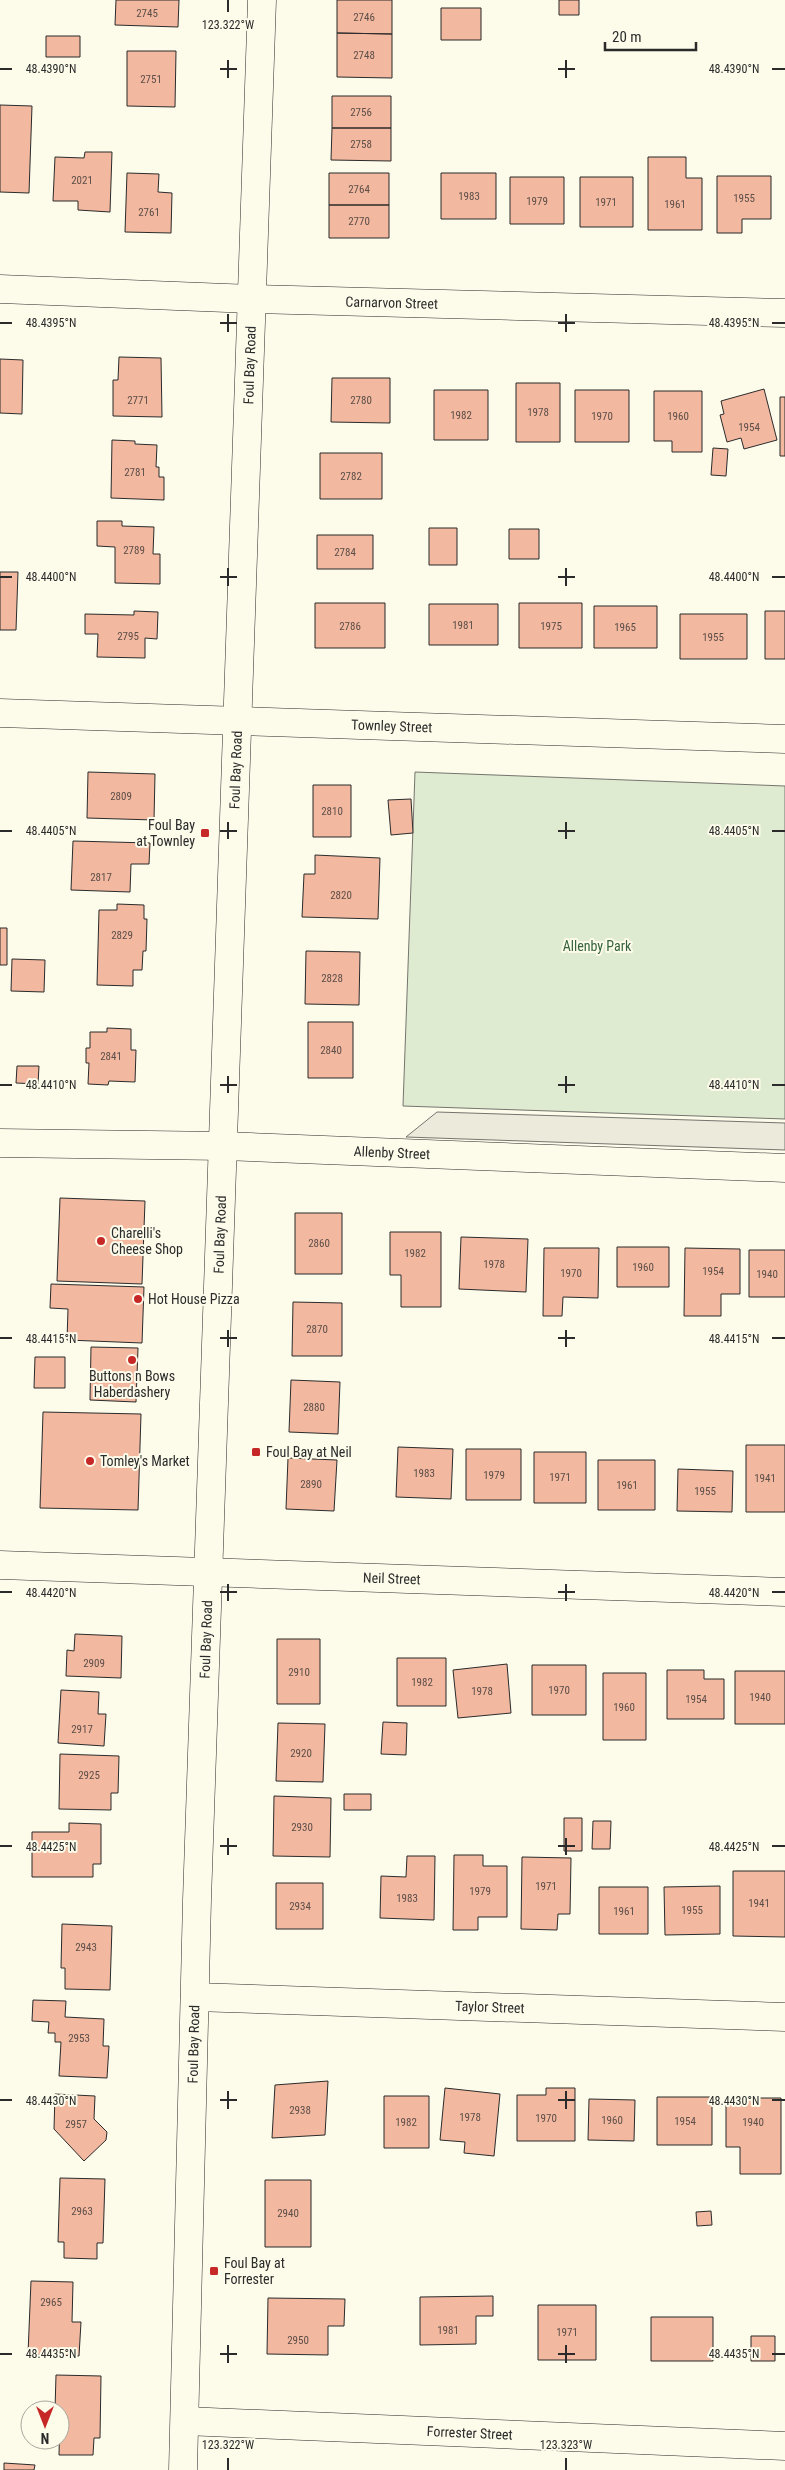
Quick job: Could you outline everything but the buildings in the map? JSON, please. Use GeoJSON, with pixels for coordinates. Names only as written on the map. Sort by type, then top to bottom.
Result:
{"type":"FeatureCollection","features":[{"type":"Feature","properties":{"kind":"street","name":"Foul Bay Road"},"geometry":{"type":"LineString","coordinates":[[183,2470],[195,1997],[262,0]]}},
{"type":"Feature","properties":{"kind":"street","name":"Carnarvon Street"},"geometry":{"type":"LineString","coordinates":[[0,289],[252,299],[785,313]]}},
{"type":"Feature","properties":{"kind":"street","name":"Townley Street"},"geometry":{"type":"LineString","coordinates":[[0,712],[785,740]]}},
{"type":"Feature","properties":{"kind":"street","name":"Allenby Street"},"geometry":{"type":"LineString","coordinates":[[0,1143],[224,1146],[785,1168]]}},
{"type":"Feature","properties":{"kind":"street","name":"Neil Street"},"geometry":{"type":"LineString","coordinates":[[0,1565],[785,1592]]}},
{"type":"Feature","properties":{"kind":"street","name":"Taylor Street"},"geometry":{"type":"LineString","coordinates":[[195,1997],[785,2017]]}},
{"type":"Feature","properties":{"kind":"street","name":"Forrester Street"},"geometry":{"type":"LineString","coordinates":[[185,2421],[785,2446]]}},
{"type":"Feature","properties":{"kind":"green space","name":"Allenby Park"},"geometry":{"type":"Polygon","coordinates":[[[415,772],[785,786],[785,1119],[403,1106],[415,772]]]}},
{"type":"Feature","properties":{"kind":"shaded area"},"geometry":{"type":"Polygon","coordinates":[[[437,1112],[785,1123],[785,1150],[406,1137],[437,1112]]]}},
{"type":"Feature","properties":{"kind":"place","name":"Foul Bay at Townley"},"geometry":{"type":"Point","coordinates":[205,833]}},
{"type":"Feature","properties":{"kind":"place","name":"Charelli's Cheese Shop"},"geometry":{"type":"Point","coordinates":[101,1241]}},
{"type":"Feature","properties":{"kind":"place","name":"Hot House Pizza"},"geometry":{"type":"Point","coordinates":[138,1299]}},
{"type":"Feature","properties":{"kind":"place","name":"Buttons n Bows Haberdashery"},"geometry":{"type":"Point","coordinates":[132,1360]}},
{"type":"Feature","properties":{"kind":"place","name":"Foul Bay at Neil"},"geometry":{"type":"Point","coordinates":[256,1452]}},
{"type":"Feature","properties":{"kind":"place","name":"Tomley's Market"},"geometry":{"type":"Point","coordinates":[90,1461]}},
{"type":"Feature","properties":{"kind":"place","name":"Foul Bay at Forrester"},"geometry":{"type":"Point","coordinates":[214,2271]}}]}
